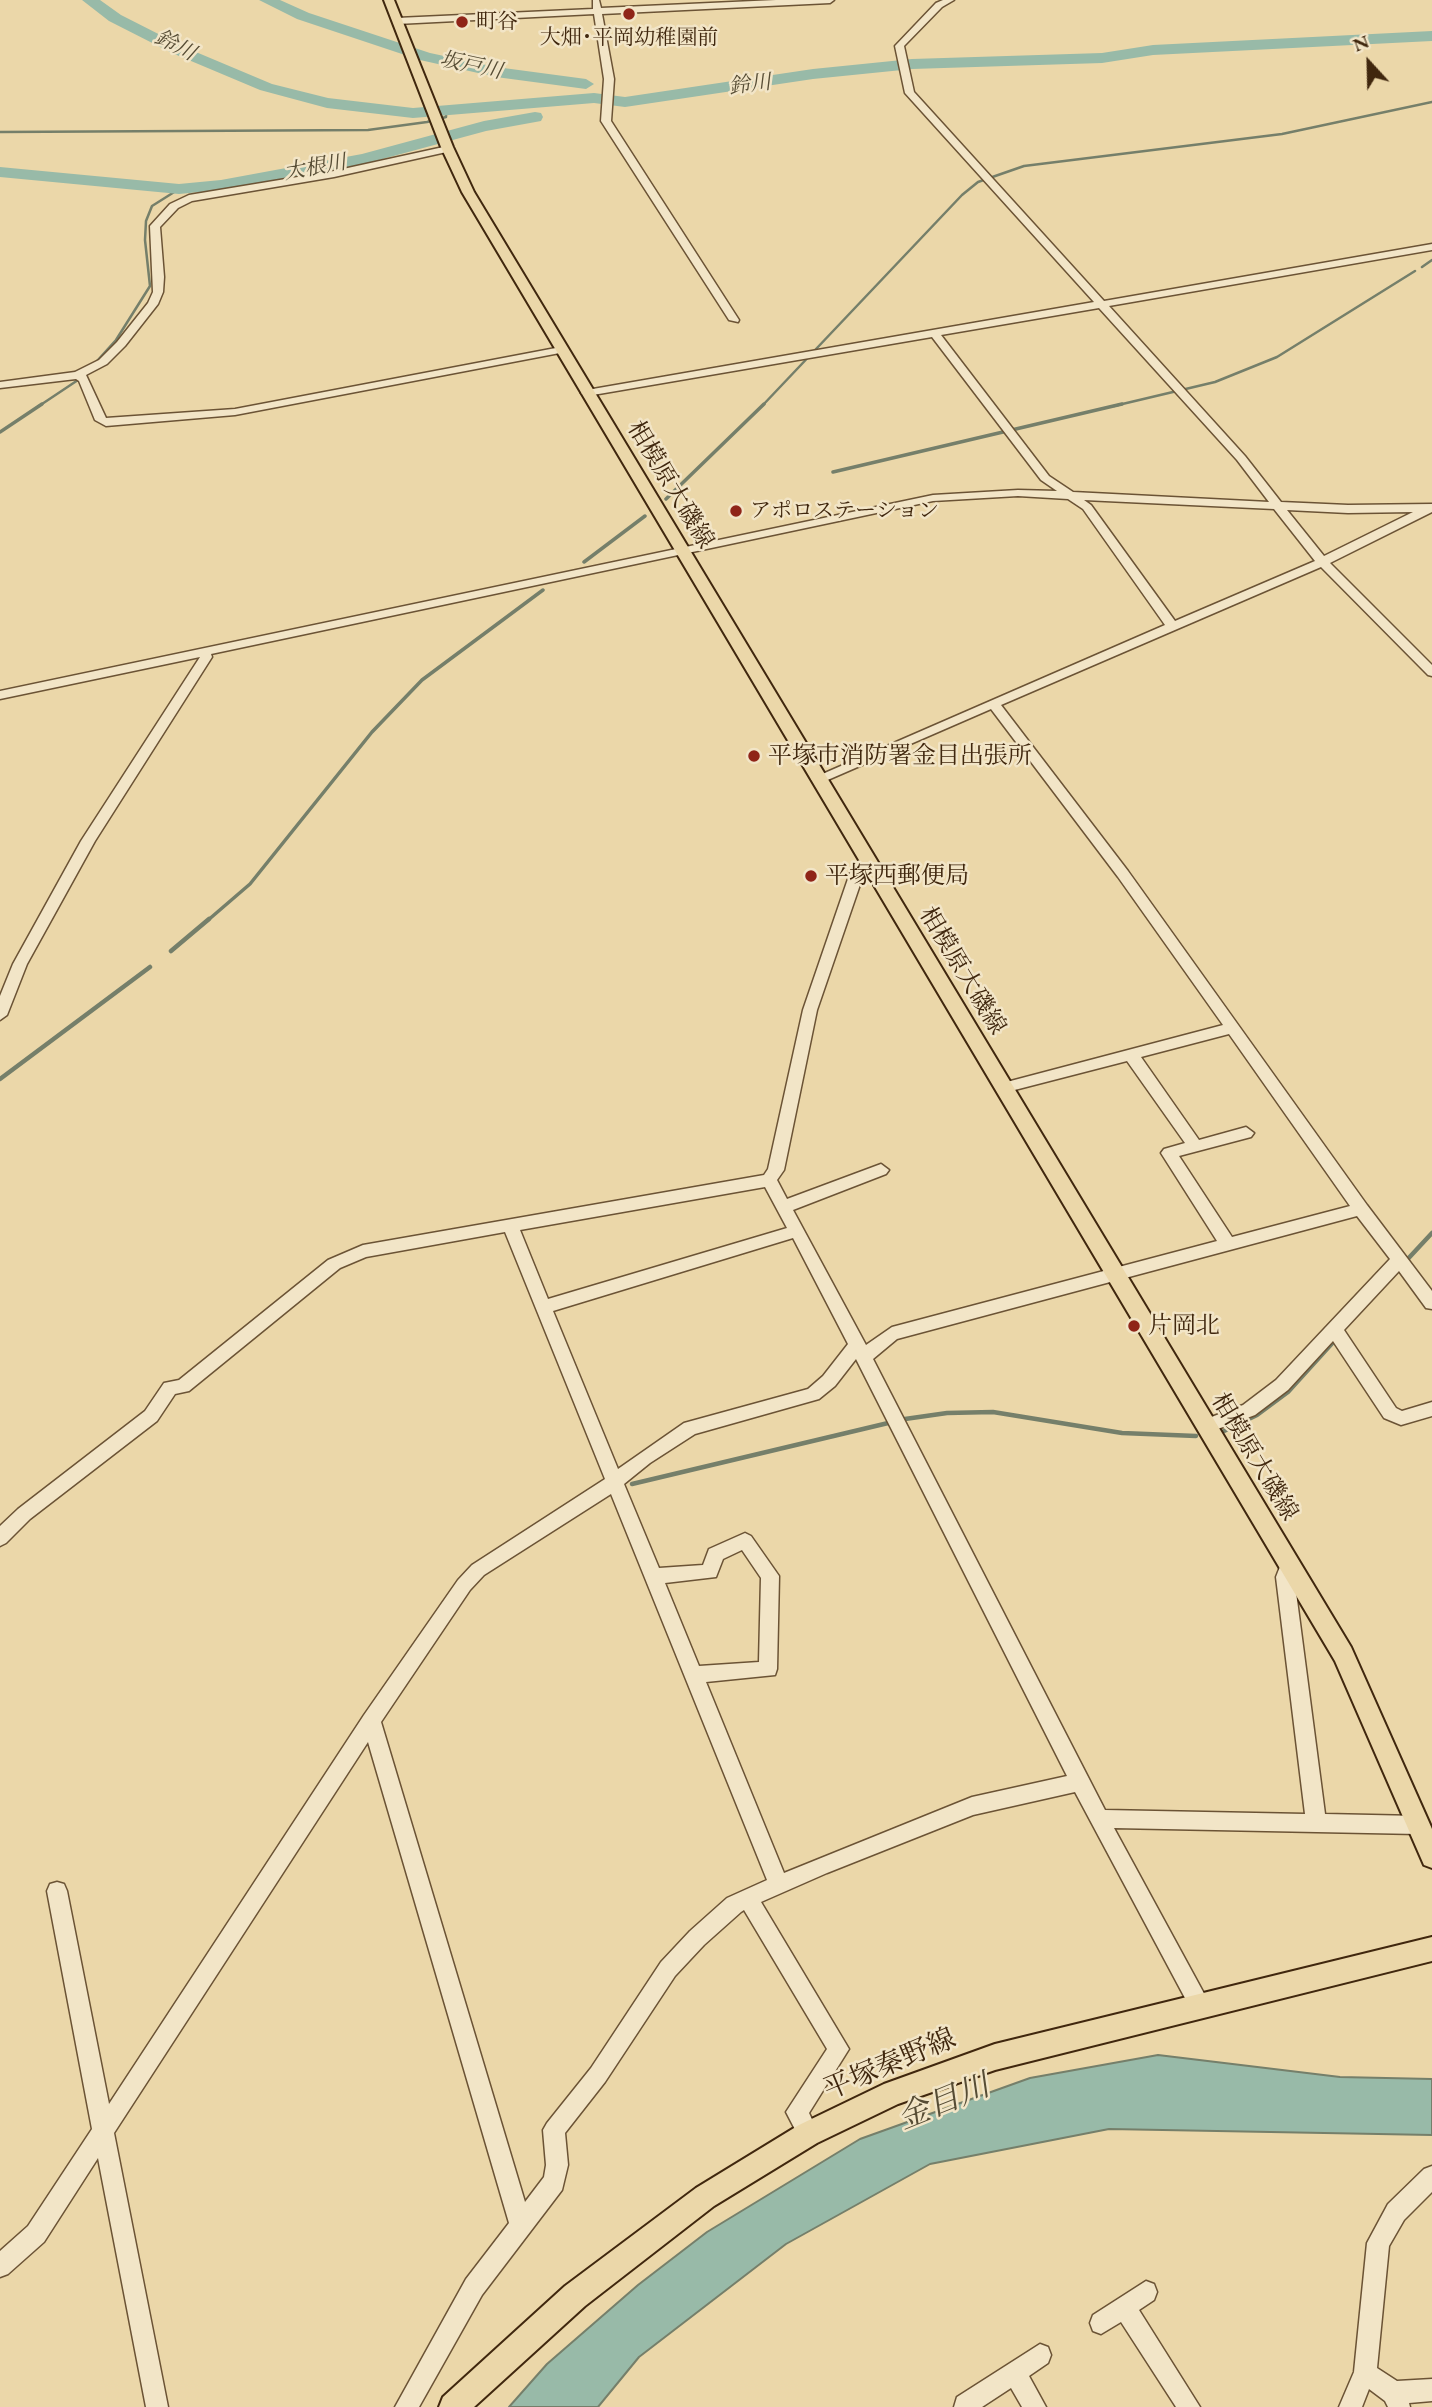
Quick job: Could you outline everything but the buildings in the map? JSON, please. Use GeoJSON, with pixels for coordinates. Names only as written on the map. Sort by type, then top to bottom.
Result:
{"type":"FeatureCollection","features":[{"type":"Feature","properties":{"kind":"main road","name":"相模原大磯線"},"geometry":{"type":"LineString","coordinates":[[389,0],[447,148],[468,192],[1343,1654],[1380,1733],[1432,1857]]}},
{"type":"Feature","properties":{"kind":"main road","name":"平塚秦野線"},"geometry":{"type":"LineString","coordinates":[[453,2407],[575,2296],[705,2197],[808,2134],[893,2094],[995,2057],[1432,1949]]}},
{"type":"Feature","properties":{"kind":"street"},"geometry":{"type":"LineString","coordinates":[[596,0],[608,77],[604,118],[734,320]]}},
{"type":"Feature","properties":{"kind":"street"},"geometry":{"type":"LineString","coordinates":[[397,21],[830,0]]}},
{"type":"Feature","properties":{"kind":"street"},"geometry":{"type":"LineString","coordinates":[[950,0],[939,5],[899,46],[910,93],[920,108],[1241,458],[1322,562],[1432,672]]}},
{"type":"Feature","properties":{"kind":"street"},"geometry":{"type":"LineString","coordinates":[[0,385],[78,375],[103,362],[153,304],[159,277],[153,239],[155,226],[174,206],[189,198],[334,174],[447,148]]}},
{"type":"Feature","properties":{"kind":"street"},"geometry":{"type":"LineString","coordinates":[[587,393],[1432,247]]}},
{"type":"Feature","properties":{"kind":"street"},"geometry":{"type":"LineString","coordinates":[[935,334],[1045,478],[1087,507],[1173,627]]}},
{"type":"Feature","properties":{"kind":"street"},"geometry":{"type":"LineString","coordinates":[[78,375],[84,379],[101,420],[106,423],[235,412],[561,350]]}},
{"type":"Feature","properties":{"kind":"street"},"geometry":{"type":"LineString","coordinates":[[0,695],[933,498],[1018,493],[1348,509],[1431,508]]}},
{"type":"Feature","properties":{"kind":"street"},"geometry":{"type":"LineString","coordinates":[[818,779],[1322,562],[1431,508]]}},
{"type":"Feature","properties":{"kind":"street"},"geometry":{"type":"LineString","coordinates":[[0,1015],[20,964],[88,841],[206,657],[204,652]]}},
{"type":"Feature","properties":{"kind":"street"},"geometry":{"type":"LineString","coordinates":[[994,704],[1123,874],[1361,1209],[1432,1303]]}},
{"type":"Feature","properties":{"kind":"street"},"geometry":{"type":"LineString","coordinates":[[0,1538],[24,1514],[151,1416],[170,1388],[183,1386],[334,1264],[363,1251],[769,1180],[776,1170],[810,1010],[857,873],[861,866],[868,863]]}},
{"type":"Feature","properties":{"kind":"street"},"geometry":{"type":"LineString","coordinates":[[1003,1088],[1232,1028]]}},
{"type":"Feature","properties":{"kind":"street"},"geometry":{"type":"LineString","coordinates":[[1130,1055],[1195,1146]]}},
{"type":"Feature","properties":{"kind":"street"},"geometry":{"type":"LineString","coordinates":[[1228,1245],[1170,1153],[1246,1133]]}},
{"type":"Feature","properties":{"kind":"street"},"geometry":{"type":"LineString","coordinates":[[784,1207],[881,1170]]}},
{"type":"Feature","properties":{"kind":"street"},"geometry":{"type":"LineString","coordinates":[[769,1180],[860,1351],[1099,1819],[1200,2007]]}},
{"type":"Feature","properties":{"kind":"street"},"geometry":{"type":"LineString","coordinates":[[0,2266],[36,2234],[371,1721],[464,1585],[478,1570],[616,1481],[644,1458],[690,1428],[813,1394],[860,1351],[892,1334],[1361,1209]]}},
{"type":"Feature","properties":{"kind":"street"},"geometry":{"type":"LineString","coordinates":[[510,1225],[779,1885]]}},
{"type":"Feature","properties":{"kind":"street"},"geometry":{"type":"LineString","coordinates":[[544,1307],[797,1231]]}},
{"type":"Feature","properties":{"kind":"street"},"geometry":{"type":"LineString","coordinates":[[1206,1426],[1249,1410],[1282,1385],[1338,1335],[1405,1266]]}},
{"type":"Feature","properties":{"kind":"street"},"geometry":{"type":"LineString","coordinates":[[1338,1335],[1390,1413],[1401,1418],[1432,1409]]}},
{"type":"Feature","properties":{"kind":"street"},"geometry":{"type":"LineString","coordinates":[[654,1576],[710,1572],[715,1554],[744,1541],[770,1576],[768,1669],[694,1675]]}},
{"type":"Feature","properties":{"kind":"street"},"geometry":{"type":"LineString","coordinates":[[1290,1564],[1285,1577],[1316,1823]]}},
{"type":"Feature","properties":{"kind":"street"},"geometry":{"type":"LineString","coordinates":[[371,1721],[521,2225]]}},
{"type":"Feature","properties":{"kind":"street"},"geometry":{"type":"LineString","coordinates":[[406,2407],[474,2287],[554,2182],[557,2165],[554,2130],[598,2075],[668,1969],[697,1938],[734,1905],[972,1806],[1081,1782]]}},
{"type":"Feature","properties":{"kind":"street"},"geometry":{"type":"LineString","coordinates":[[1099,1819],[1418,1825]]}},
{"type":"Feature","properties":{"kind":"street"},"geometry":{"type":"LineString","coordinates":[[57,1891],[157,2407]]}},
{"type":"Feature","properties":{"kind":"street"},"geometry":{"type":"LineString","coordinates":[[748,1899],[839,2049],[797,2112],[808,2134]]}},
{"type":"Feature","properties":{"kind":"street"},"geometry":{"type":"LineString","coordinates":[[1350,2407],[1365,2373],[1378,2243],[1396,2211],[1432,2177]]}},
{"type":"Feature","properties":{"kind":"street"},"geometry":{"type":"LineString","coordinates":[[1101,2323],[1146,2292]]}},
{"type":"Feature","properties":{"kind":"street"},"geometry":{"type":"LineString","coordinates":[[1124,2307],[1189,2407]]}},
{"type":"Feature","properties":{"kind":"street"},"geometry":{"type":"LineString","coordinates":[[965,2405],[1040,2355]]}},
{"type":"Feature","properties":{"kind":"street"},"geometry":{"type":"LineString","coordinates":[[1014,2372],[1035,2407]]}},
{"type":"Feature","properties":{"kind":"street"},"geometry":{"type":"LineString","coordinates":[[1365,2373],[1396,2400],[1432,2390]]}},
{"type":"Feature","properties":{"kind":"shaded area"},"geometry":{"type":"Polygon","coordinates":[[[1158,2055],[1340,2077],[1432,2079],[1432,2135],[1109,2129],[930,2164],[786,2244],[639,2357],[598,2407],[509,2407],[547,2364],[638,2285],[707,2232],[860,2139],[1030,2078],[1158,2055]]]}},
{"type":"Feature","properties":{"kind":"waterway","name":"鈴川"},"geometry":{"type":"LineString","coordinates":[[90,0],[115,18],[178,50],[266,87],[327,103],[413,113],[594,98],[625,102],[813,74],[912,64],[1102,58],[1153,50],[1432,36]]}},
{"type":"Feature","properties":{"kind":"waterway","name":"坂戸川"},"geometry":{"type":"LineString","coordinates":[[267,0],[303,16],[426,57],[496,72],[586,84]]}},
{"type":"Feature","properties":{"kind":"waterway"},"geometry":{"type":"LineString","coordinates":[[763,405],[962,195],[978,182],[1024,166],[1282,134],[1432,102]]}},
{"type":"Feature","properties":{"kind":"waterway"},"geometry":{"type":"LineString","coordinates":[[0,132],[368,130],[427,122],[446,117],[446,112]]}},
{"type":"Feature","properties":{"kind":"waterway","name":"大根川"},"geometry":{"type":"LineString","coordinates":[[0,172],[179,189],[221,185],[364,159],[484,126],[535,117]]}},
{"type":"Feature","properties":{"kind":"waterway"},"geometry":{"type":"LineString","coordinates":[[97,361],[116,340],[150,286],[145,240],[146,221],[152,206],[179,189]]}},
{"type":"Feature","properties":{"kind":"waterway"},"geometry":{"type":"LineString","coordinates":[[1422,267],[1432,260]]}},
{"type":"Feature","properties":{"kind":"waterway"},"geometry":{"type":"LineString","coordinates":[[1114,406],[1215,382],[1277,357],[1415,271]]}},
{"type":"Feature","properties":{"kind":"waterway"},"geometry":{"type":"LineString","coordinates":[[0,432],[78,380]]}},
{"type":"Feature","properties":{"kind":"waterway"},"geometry":{"type":"LineString","coordinates":[[833,472],[1122,404]]}},
{"type":"Feature","properties":{"kind":"waterway"},"geometry":{"type":"LineString","coordinates":[[666,499],[763,405]]}},
{"type":"Feature","properties":{"kind":"waterway"},"geometry":{"type":"LineString","coordinates":[[584,562],[645,516]]}},
{"type":"Feature","properties":{"kind":"waterway"},"geometry":{"type":"LineString","coordinates":[[207,921],[250,884],[372,732],[422,680],[543,590]]}},
{"type":"Feature","properties":{"kind":"waterway"},"geometry":{"type":"LineString","coordinates":[[171,951],[209,919]]}},
{"type":"Feature","properties":{"kind":"waterway"},"geometry":{"type":"LineString","coordinates":[[0,1079],[150,967]]}},
{"type":"Feature","properties":{"kind":"waterway"},"geometry":{"type":"LineString","coordinates":[[1405,1262],[1432,1233]]}},
{"type":"Feature","properties":{"kind":"waterway"},"geometry":{"type":"LineString","coordinates":[[1224,1431],[1257,1415],[1288,1392],[1336,1339]]}},
{"type":"Feature","properties":{"kind":"waterway"},"geometry":{"type":"LineString","coordinates":[[632,1484],[905,1419],[947,1413],[993,1412],[1122,1433],[1196,1436]]}},
{"type":"Feature","properties":{"kind":"place","name":"大畑･平岡幼稚園前"},"geometry":{"type":"Point","coordinates":[629,14]}},
{"type":"Feature","properties":{"kind":"place","name":"町谷"},"geometry":{"type":"Point","coordinates":[462,22]}},
{"type":"Feature","properties":{"kind":"place","name":"アポロステーション"},"geometry":{"type":"Point","coordinates":[736,511]}},
{"type":"Feature","properties":{"kind":"place","name":"平塚市消防署金目出張所"},"geometry":{"type":"Point","coordinates":[754,756]}},
{"type":"Feature","properties":{"kind":"place","name":"平塚西郵便局"},"geometry":{"type":"Point","coordinates":[811,876]}},
{"type":"Feature","properties":{"kind":"place","name":"片岡北"},"geometry":{"type":"Point","coordinates":[1134,1326]}},
{"type":"Feature","properties":{"kind":"water label","name":"金目川"},"geometry":{"type":"Point","coordinates":[944,2103]}}]}
